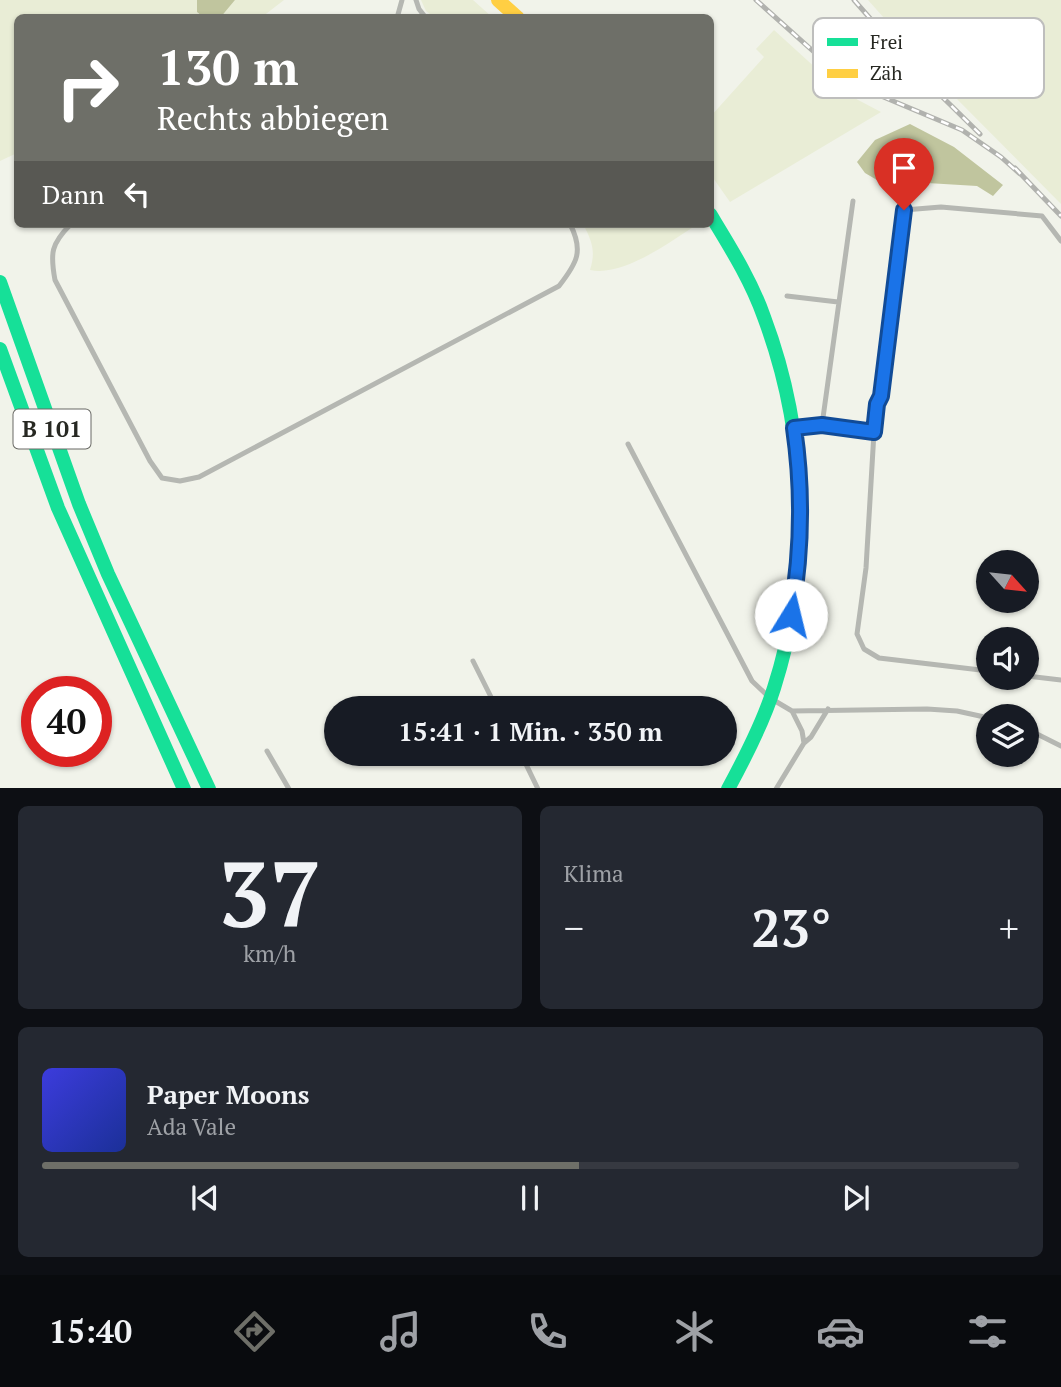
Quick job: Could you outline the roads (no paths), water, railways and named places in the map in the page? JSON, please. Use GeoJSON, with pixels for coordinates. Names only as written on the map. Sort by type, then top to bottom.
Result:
{"type":"FeatureCollection","features":[{"type":"Feature","properties":{"kind":"main road"},"geometry":{"type":"LineString","coordinates":[[498,0],[514,14]]}},
{"type":"Feature","properties":{"kind":"main road"},"geometry":{"type":"LineString","coordinates":[[714,221],[748,277],[772,335],[782,369],[799,460],[800,540],[795,594],[785,644],[770,698],[748,752],[729,788]]}},
{"type":"Feature","properties":{"kind":"main road","name":"B 101"},"geometry":{"type":"LineString","coordinates":[[0,282],[79,504],[108,574],[209,788]]}},
{"type":"Feature","properties":{"kind":"main road","name":"B 101"},"geometry":{"type":"LineString","coordinates":[[0,349],[58,508],[184,788]]}},
{"type":"Feature","properties":{"kind":"lane"},"geometry":{"type":"LineString","coordinates":[[822,425],[853,201]]}},
{"type":"Feature","properties":{"kind":"lane"},"geometry":{"type":"LineString","coordinates":[[976,669],[879,658],[864,649],[857,635],[866,568],[877,404],[881,396],[904,210],[941,207],[1042,216],[1061,240]]}},
{"type":"Feature","properties":{"kind":"lane"},"geometry":{"type":"LineString","coordinates":[[67,228],[56,239],[51,259],[55,280],[150,461],[162,478],[180,481],[199,477],[559,286],[573,269],[579,251],[572,228]]}},
{"type":"Feature","properties":{"kind":"lane"},"geometry":{"type":"LineString","coordinates":[[787,296],[838,302]]}},
{"type":"Feature","properties":{"kind":"lane"},"geometry":{"type":"LineString","coordinates":[[794,428],[822,425],[874,432]]}},
{"type":"Feature","properties":{"kind":"lane"},"geometry":{"type":"LineString","coordinates":[[628,444],[752,681],[770,698],[792,711],[927,709],[976,715]]}},
{"type":"Feature","properties":{"kind":"lane"},"geometry":{"type":"LineString","coordinates":[[472,661],[490,696]]}},
{"type":"Feature","properties":{"kind":"lane"},"geometry":{"type":"LineString","coordinates":[[1039,677],[1061,680]]}},
{"type":"Feature","properties":{"kind":"lane"},"geometry":{"type":"LineString","coordinates":[[777,788],[828,709]]}},
{"type":"Feature","properties":{"kind":"lane"},"geometry":{"type":"LineString","coordinates":[[792,711],[804,737],[804,743]]}},
{"type":"Feature","properties":{"kind":"lane"},"geometry":{"type":"LineString","coordinates":[[1039,735],[1061,746]]}},
{"type":"Feature","properties":{"kind":"lane"},"geometry":{"type":"LineString","coordinates":[[267,751],[288,788]]}},
{"type":"Feature","properties":{"kind":"lane"},"geometry":{"type":"LineString","coordinates":[[527,766],[538,788]]}},
{"type":"Feature","properties":{"kind":"railway"},"geometry":{"type":"LineString","coordinates":[[756,0],[813,51]]}},
{"type":"Feature","properties":{"kind":"railway"},"geometry":{"type":"LineString","coordinates":[[854,0],[870,18]]}},
{"type":"Feature","properties":{"kind":"railway"},"geometry":{"type":"LineString","coordinates":[[886,98],[962,130],[1020,174]]}},
{"type":"Feature","properties":{"kind":"railway"},"geometry":{"type":"LineString","coordinates":[[943,98],[980,134]]}},
{"type":"Feature","properties":{"kind":"railway"},"geometry":{"type":"LineString","coordinates":[[1015,168],[1061,216]]}}]}
